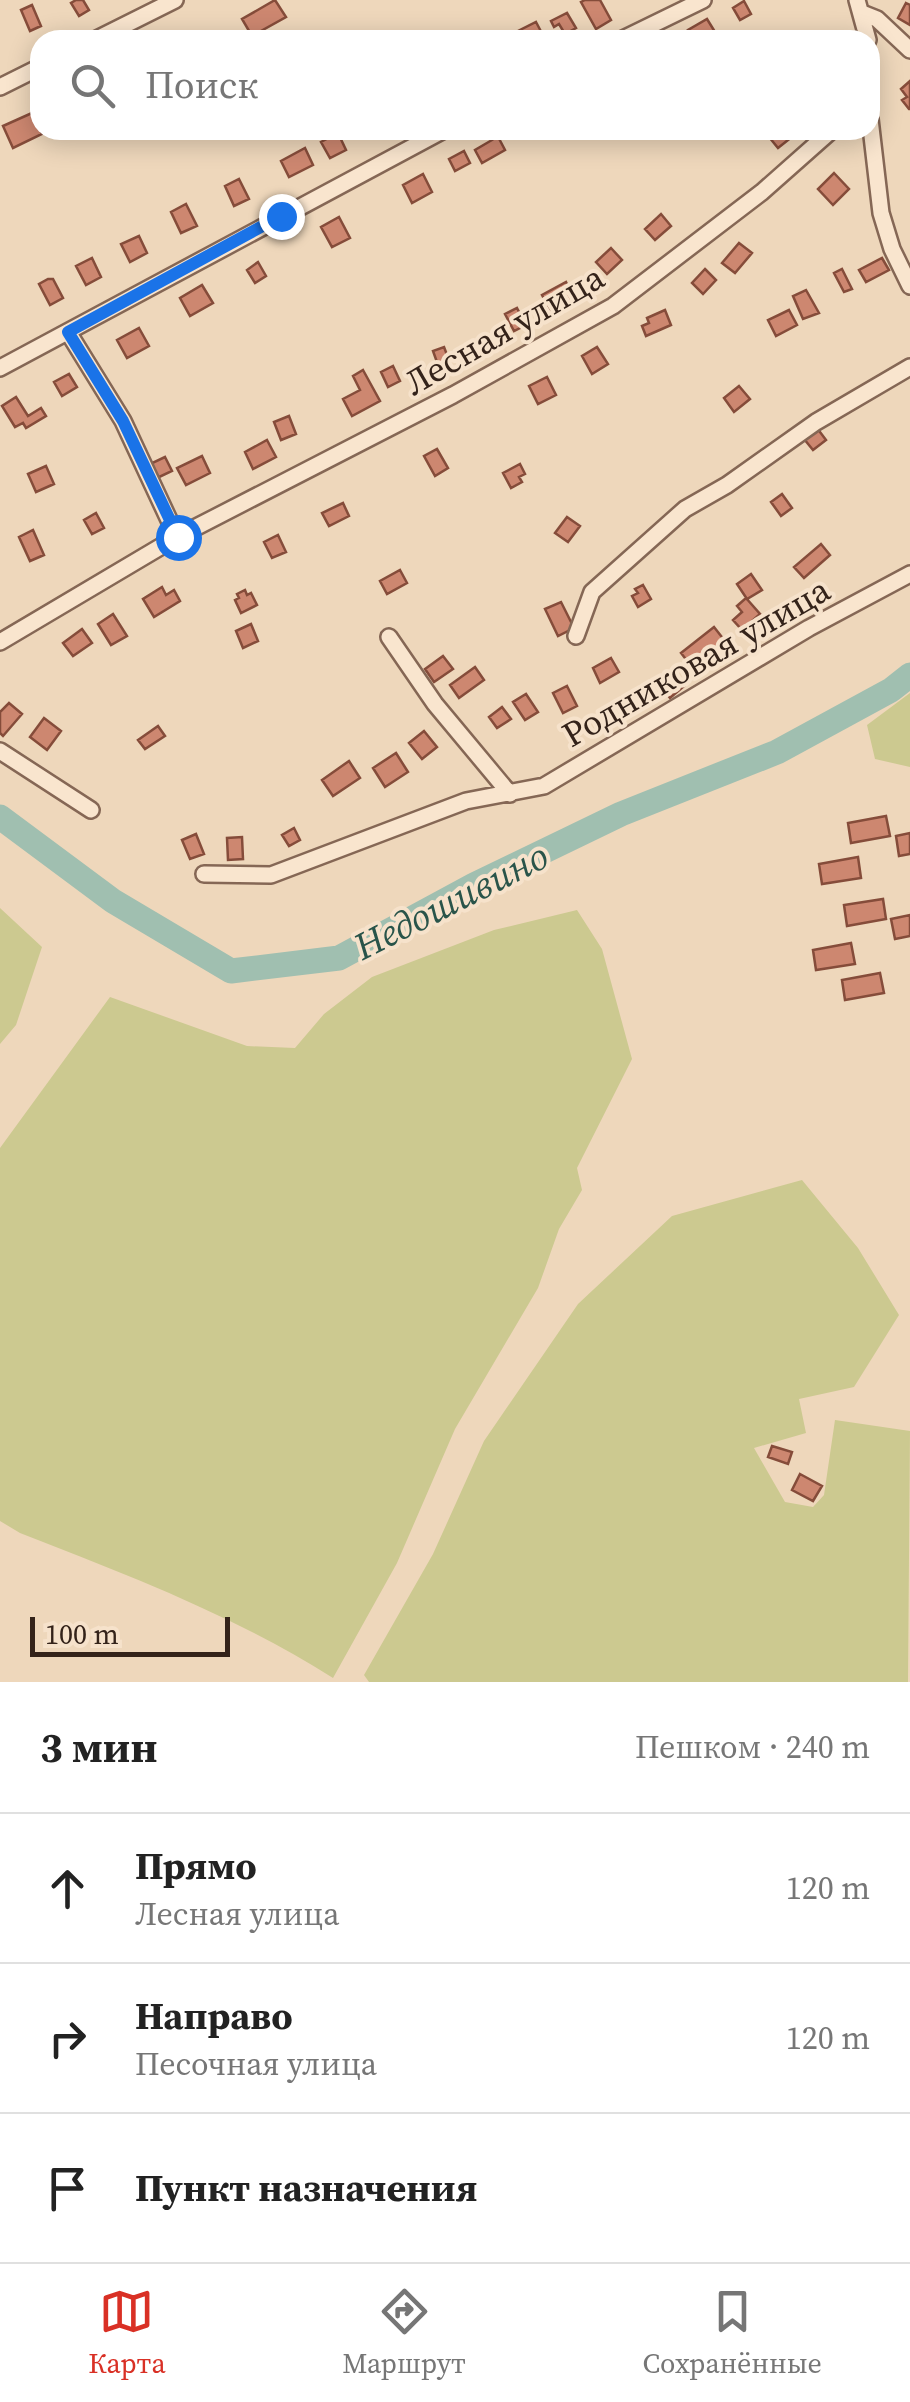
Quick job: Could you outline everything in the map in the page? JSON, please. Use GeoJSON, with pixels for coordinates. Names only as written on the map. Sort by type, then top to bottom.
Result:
{"type":"FeatureCollection","features":[{"type":"Feature","properties":{"kind":"street"},"geometry":{"type":"LineString","coordinates":[[114,30],[175,0]]}},
{"type":"Feature","properties":{"kind":"street"},"geometry":{"type":"LineString","coordinates":[[642,30],[703,0]]}},
{"type":"Feature","properties":{"kind":"street"},"geometry":{"type":"LineString","coordinates":[[860,6],[910,50]]}},
{"type":"Feature","properties":{"kind":"street"},"geometry":{"type":"LineString","coordinates":[[0,88],[30,72]]}},
{"type":"Feature","properties":{"kind":"street"},"geometry":{"type":"LineString","coordinates":[[0,368],[425,140]]}},
{"type":"Feature","properties":{"kind":"street","name":"Лесная улица"},"geometry":{"type":"LineString","coordinates":[[0,642],[178,537],[439,403],[613,306],[762,192],[821,140]]}},
{"type":"Feature","properties":{"kind":"street"},"geometry":{"type":"LineString","coordinates":[[872,140],[881,213],[892,249],[910,286]]}},
{"type":"Feature","properties":{"kind":"street"},"geometry":{"type":"LineString","coordinates":[[68,332],[123,421],[178,537]]}},
{"type":"Feature","properties":{"kind":"street"},"geometry":{"type":"LineString","coordinates":[[576,636],[592,592],[686,509],[726,486],[816,422],[910,367]]}},
{"type":"Feature","properties":{"kind":"street","name":"Родниковая улица"},"geometry":{"type":"LineString","coordinates":[[204,874],[271,875],[466,800],[544,786],[809,628],[910,574]]}},
{"type":"Feature","properties":{"kind":"street"},"geometry":{"type":"LineString","coordinates":[[390,637],[436,704],[510,794]]}},
{"type":"Feature","properties":{"kind":"street"},"geometry":{"type":"LineString","coordinates":[[0,751],[91,810]]}},
{"type":"Feature","properties":{"kind":"shaded area"},"geometry":{"type":"Polygon","coordinates":[[[910,693],[910,767],[875,759],[867,725],[910,693]]]}},
{"type":"Feature","properties":{"kind":"shaded area"},"geometry":{"type":"Polygon","coordinates":[[[0,908],[42,947],[16,1025],[0,1044],[0,908]]]}},
{"type":"Feature","properties":{"kind":"shaded area"},"geometry":{"type":"Polygon","coordinates":[[[577,910],[602,949],[632,1059],[577,1168],[582,1190],[559,1229],[538,1288],[455,1429],[397,1563],[333,1678],[219,1616],[20,1533],[0,1521],[0,1148],[110,997],[247,1046],[295,1048],[324,1014],[372,977],[494,930],[577,910]]]}},
{"type":"Feature","properties":{"kind":"shaded area"},"geometry":{"type":"Polygon","coordinates":[[[802,1180],[858,1248],[899,1315],[854,1387],[799,1399],[806,1433],[754,1448],[785,1502],[813,1507],[824,1495],[835,1420],[910,1431],[908,1682],[369,1682],[364,1675],[433,1554],[484,1441],[578,1304],[672,1216],[802,1180]]]}},
{"type":"Feature","properties":{"kind":"building"},"geometry":{"type":"Polygon","coordinates":[[[83,0],[89,10],[79,16],[71,3],[83,0]]]}},
{"type":"Feature","properties":{"kind":"building"},"geometry":{"type":"Polygon","coordinates":[[[275,0],[286,17],[263,30],[248,30],[242,19],[275,0]]]}},
{"type":"Feature","properties":{"kind":"building"},"geometry":{"type":"Polygon","coordinates":[[[600,0],[611,20],[596,29],[581,2],[600,0]]]}},
{"type":"Feature","properties":{"kind":"building"},"geometry":{"type":"Polygon","coordinates":[[[744,1],[751,14],[740,20],[733,8],[744,1]]]}},
{"type":"Feature","properties":{"kind":"building"},"geometry":{"type":"Polygon","coordinates":[[[906,3],[910,5],[910,25],[898,18],[906,3]]]}},
{"type":"Feature","properties":{"kind":"building"},"geometry":{"type":"Polygon","coordinates":[[[32,5],[41,26],[30,31],[21,10],[32,5]]]}},
{"type":"Feature","properties":{"kind":"building"},"geometry":{"type":"Polygon","coordinates":[[[567,13],[576,28],[563,30],[551,21],[567,13]]]}},
{"type":"Feature","properties":{"kind":"building"},"geometry":{"type":"Polygon","coordinates":[[[707,19],[714,30],[688,30],[707,19]]]}},
{"type":"Feature","properties":{"kind":"building"},"geometry":{"type":"Polygon","coordinates":[[[536,22],[540,30],[520,30],[536,22]]]}},
{"type":"Feature","properties":{"kind":"building"},"geometry":{"type":"Polygon","coordinates":[[[910,81],[909,109],[902,100],[907,97],[901,89],[910,81]]]}},
{"type":"Feature","properties":{"kind":"building"},"geometry":{"type":"Polygon","coordinates":[[[30,114],[30,140],[13,148],[3,126],[30,114]]]}},
{"type":"Feature","properties":{"kind":"building"},"geometry":{"type":"Polygon","coordinates":[[[341,140],[346,150],[330,158],[321,142],[341,140]]]}},
{"type":"Feature","properties":{"kind":"building"},"geometry":{"type":"Polygon","coordinates":[[[500,140],[505,150],[482,163],[475,150],[500,140]]]}},
{"type":"Feature","properties":{"kind":"building"},"geometry":{"type":"Polygon","coordinates":[[[772,140],[788,140],[778,148],[772,140]]]}},
{"type":"Feature","properties":{"kind":"building"},"geometry":{"type":"Polygon","coordinates":[[[305,148],[313,165],[289,177],[281,161],[305,148]]]}},
{"type":"Feature","properties":{"kind":"building"},"geometry":{"type":"Polygon","coordinates":[[[464,151],[470,163],[455,171],[449,159],[464,151]]]}},
{"type":"Feature","properties":{"kind":"building"},"geometry":{"type":"Polygon","coordinates":[[[834,173],[849,189],[833,205],[818,189],[834,173]]]}},
{"type":"Feature","properties":{"kind":"building"},"geometry":{"type":"Polygon","coordinates":[[[423,174],[432,192],[412,203],[403,185],[423,174]]]}},
{"type":"Feature","properties":{"kind":"building"},"geometry":{"type":"Polygon","coordinates":[[[239,179],[249,199],[234,206],[225,186],[239,179]]]}},
{"type":"Feature","properties":{"kind":"building"},"geometry":{"type":"Polygon","coordinates":[[[186,204],[197,226],[181,233],[171,212],[186,204]]]}},
{"type":"Feature","properties":{"kind":"building"},"geometry":{"type":"Polygon","coordinates":[[[661,214],[671,226],[655,240],[645,229],[661,214]]]}},
{"type":"Feature","properties":{"kind":"building"},"geometry":{"type":"Polygon","coordinates":[[[339,217],[350,238],[332,247],[321,227],[339,217]]]}},
{"type":"Feature","properties":{"kind":"building"},"geometry":{"type":"Polygon","coordinates":[[[139,236],[147,253],[130,262],[121,244],[139,236]]]}},
{"type":"Feature","properties":{"kind":"building"},"geometry":{"type":"Polygon","coordinates":[[[739,243],[752,253],[735,273],[722,263],[739,243]]]}},
{"type":"Feature","properties":{"kind":"building"},"geometry":{"type":"Polygon","coordinates":[[[611,248],[622,260],[607,274],[596,262],[611,248]]]}},
{"type":"Feature","properties":{"kind":"building"},"geometry":{"type":"Polygon","coordinates":[[[92,258],[101,277],[86,285],[76,266],[92,258]]]}},
{"type":"Feature","properties":{"kind":"building"},"geometry":{"type":"Polygon","coordinates":[[[882,258],[889,270],[866,282],[859,270],[882,258]]]}},
{"type":"Feature","properties":{"kind":"building"},"geometry":{"type":"Polygon","coordinates":[[[258,262],[266,276],[255,283],[247,270],[258,262]]]}},
{"type":"Feature","properties":{"kind":"building"},"geometry":{"type":"Polygon","coordinates":[[[705,269],[716,280],[703,294],[692,283],[705,269]]]}},
{"type":"Feature","properties":{"kind":"building"},"geometry":{"type":"Polygon","coordinates":[[[842,269],[852,289],[844,292],[834,273],[842,269]]]}},
{"type":"Feature","properties":{"kind":"building"},"geometry":{"type":"Polygon","coordinates":[[[53,279],[63,298],[50,305],[39,284],[53,279]]]}},
{"type":"Feature","properties":{"kind":"building"},"geometry":{"type":"Polygon","coordinates":[[[566,282],[576,302],[553,315],[542,295],[566,282]]]}},
{"type":"Feature","properties":{"kind":"building"},"geometry":{"type":"Polygon","coordinates":[[[202,285],[213,303],[190,316],[180,298],[202,285]]]}},
{"type":"Feature","properties":{"kind":"building"},"geometry":{"type":"Polygon","coordinates":[[[806,290],[819,313],[803,319],[793,296],[806,290]]]}},
{"type":"Feature","properties":{"kind":"building"},"geometry":{"type":"Polygon","coordinates":[[[517,308],[526,325],[514,331],[505,314],[517,308]]]}},
{"type":"Feature","properties":{"kind":"building"},"geometry":{"type":"Polygon","coordinates":[[[665,310],[671,325],[646,336],[642,326],[649,323],[647,318],[665,310]]]}},
{"type":"Feature","properties":{"kind":"building"},"geometry":{"type":"Polygon","coordinates":[[[789,310],[797,325],[776,336],[768,320],[789,310]]]}},
{"type":"Feature","properties":{"kind":"building"},"geometry":{"type":"Polygon","coordinates":[[[139,328],[149,346],[127,358],[117,340],[139,328]]]}},
{"type":"Feature","properties":{"kind":"building"},"geometry":{"type":"Polygon","coordinates":[[[444,347],[449,360],[438,365],[433,351],[444,347]]]}},
{"type":"Feature","properties":{"kind":"building"},"geometry":{"type":"Polygon","coordinates":[[[597,347],[608,364],[592,374],[582,356],[597,347]]]}},
{"type":"Feature","properties":{"kind":"building"},"geometry":{"type":"Polygon","coordinates":[[[393,366],[400,381],[388,387],[381,372],[393,366]]]}},
{"type":"Feature","properties":{"kind":"building"},"geometry":{"type":"Polygon","coordinates":[[[363,370],[380,401],[352,416],[343,399],[360,390],[353,376],[363,370]]]}},
{"type":"Feature","properties":{"kind":"building"},"geometry":{"type":"Polygon","coordinates":[[[69,374],[77,387],[62,396],[54,382],[69,374]]]}},
{"type":"Feature","properties":{"kind":"building"},"geometry":{"type":"Polygon","coordinates":[[[547,377],[556,395],[538,404],[529,386],[547,377]]]}},
{"type":"Feature","properties":{"kind":"building"},"geometry":{"type":"Polygon","coordinates":[[[739,386],[750,399],[734,412],[724,398],[739,386]]]}},
{"type":"Feature","properties":{"kind":"building"},"geometry":{"type":"Polygon","coordinates":[[[16,397],[28,416],[41,408],[46,416],[26,428],[23,423],[15,427],[2,406],[16,397]]]}},
{"type":"Feature","properties":{"kind":"building"},"geometry":{"type":"Polygon","coordinates":[[[289,416],[296,434],[281,440],[274,422],[289,416]]]}},
{"type":"Feature","properties":{"kind":"building"},"geometry":{"type":"Polygon","coordinates":[[[814,424],[826,440],[813,450],[800,434],[814,424]]]}},
{"type":"Feature","properties":{"kind":"building"},"geometry":{"type":"Polygon","coordinates":[[[267,440],[276,457],[253,469],[245,452],[267,440]]]}},
{"type":"Feature","properties":{"kind":"building"},"geometry":{"type":"Polygon","coordinates":[[[437,449],[448,468],[435,476],[424,456],[437,449]]]}},
{"type":"Feature","properties":{"kind":"building"},"geometry":{"type":"Polygon","coordinates":[[[202,456],[210,473],[186,485],[177,468],[202,456]]]}},
{"type":"Feature","properties":{"kind":"building"},"geometry":{"type":"Polygon","coordinates":[[[165,457],[172,471],[157,478],[150,464],[165,457]]]}},
{"type":"Feature","properties":{"kind":"building"},"geometry":{"type":"Polygon","coordinates":[[[520,464],[525,474],[519,477],[522,482],[511,488],[503,473],[520,464]]]}},
{"type":"Feature","properties":{"kind":"building"},"geometry":{"type":"Polygon","coordinates":[[[46,466],[54,484],[36,492],[28,474],[46,466]]]}},
{"type":"Feature","properties":{"kind":"building"},"geometry":{"type":"Polygon","coordinates":[[[782,494],[792,508],[781,516],[771,502],[782,494]]]}},
{"type":"Feature","properties":{"kind":"building"},"geometry":{"type":"Polygon","coordinates":[[[343,503],[349,516],[329,526],[322,513],[343,503]]]}},
{"type":"Feature","properties":{"kind":"building"},"geometry":{"type":"Polygon","coordinates":[[[96,513],[104,528],[92,534],[84,520],[96,513]]]}},
{"type":"Feature","properties":{"kind":"building"},"geometry":{"type":"Polygon","coordinates":[[[567,517],[580,526],[568,542],[555,533],[567,517]]]}},
{"type":"Feature","properties":{"kind":"building"},"geometry":{"type":"Polygon","coordinates":[[[33,530],[44,555],[30,561],[19,537],[33,530]]]}},
{"type":"Feature","properties":{"kind":"building"},"geometry":{"type":"Polygon","coordinates":[[[278,535],[286,552],[272,558],[264,542],[278,535]]]}},
{"type":"Feature","properties":{"kind":"building"},"geometry":{"type":"Polygon","coordinates":[[[821,544],[830,555],[804,578],[794,567],[821,544]]]}},
{"type":"Feature","properties":{"kind":"building"},"geometry":{"type":"Polygon","coordinates":[[[400,570],[407,583],[387,594],[380,581],[400,570]]]}},
{"type":"Feature","properties":{"kind":"building"},"geometry":{"type":"Polygon","coordinates":[[[751,574],[762,590],[747,599],[737,584],[751,574]]]}},
{"type":"Feature","properties":{"kind":"building"},"geometry":{"type":"Polygon","coordinates":[[[643,585],[651,599],[638,607],[632,596],[643,585]]]}},
{"type":"Feature","properties":{"kind":"building"},"geometry":{"type":"Polygon","coordinates":[[[162,587],[166,595],[174,590],[180,601],[154,617],[143,599],[162,587]]]}},
{"type":"Feature","properties":{"kind":"building"},"geometry":{"type":"Polygon","coordinates":[[[245,590],[257,605],[241,613],[235,600],[245,590]]]}},
{"type":"Feature","properties":{"kind":"building"},"geometry":{"type":"Polygon","coordinates":[[[746,598],[760,614],[742,630],[733,620],[742,612],[737,606],[746,598]]]}},
{"type":"Feature","properties":{"kind":"building"},"geometry":{"type":"Polygon","coordinates":[[[561,602],[574,628],[558,636],[545,609],[561,602]]]}},
{"type":"Feature","properties":{"kind":"building"},"geometry":{"type":"Polygon","coordinates":[[[113,614],[127,636],[111,645],[98,624],[113,614]]]}},
{"type":"Feature","properties":{"kind":"building"},"geometry":{"type":"Polygon","coordinates":[[[251,624],[258,641],[243,648],[236,631],[251,624]]]}},
{"type":"Feature","properties":{"kind":"building"},"geometry":{"type":"Polygon","coordinates":[[[714,627],[725,641],[692,667],[681,653],[714,627]]]}},
{"type":"Feature","properties":{"kind":"building"},"geometry":{"type":"Polygon","coordinates":[[[82,629],[92,643],[73,656],[63,643],[82,629]]]}},
{"type":"Feature","properties":{"kind":"building"},"geometry":{"type":"Polygon","coordinates":[[[443,656],[453,669],[434,682],[425,669],[443,656]]]}},
{"type":"Feature","properties":{"kind":"building"},"geometry":{"type":"Polygon","coordinates":[[[611,658],[619,672],[600,683],[593,668],[611,658]]]}},
{"type":"Feature","properties":{"kind":"building"},"geometry":{"type":"Polygon","coordinates":[[[475,667],[484,680],[459,698],[450,685],[475,667]]]}},
{"type":"Feature","properties":{"kind":"building"},"geometry":{"type":"Polygon","coordinates":[[[672,671],[684,686],[670,698],[658,683],[672,671]]]}},
{"type":"Feature","properties":{"kind":"building"},"geometry":{"type":"Polygon","coordinates":[[[567,686],[577,706],[563,713],[553,693],[567,686]]]}},
{"type":"Feature","properties":{"kind":"building"},"geometry":{"type":"Polygon","coordinates":[[[526,694],[538,712],[525,720],[513,702],[526,694]]]}},
{"type":"Feature","properties":{"kind":"building"},"geometry":{"type":"Polygon","coordinates":[[[9,703],[22,714],[3,736],[0,712],[9,703]]]}},
{"type":"Feature","properties":{"kind":"building"},"geometry":{"type":"Polygon","coordinates":[[[502,707],[511,719],[497,728],[489,717],[502,707]]]}},
{"type":"Feature","properties":{"kind":"building"},"geometry":{"type":"Polygon","coordinates":[[[44,718],[61,731],[47,750],[30,737],[44,718]]]}},
{"type":"Feature","properties":{"kind":"building"},"geometry":{"type":"Polygon","coordinates":[[[158,726],[165,736],[145,749],[138,740],[158,726]]]}},
{"type":"Feature","properties":{"kind":"building"},"geometry":{"type":"Polygon","coordinates":[[[424,731],[437,747],[422,759],[409,743],[424,731]]]}},
{"type":"Feature","properties":{"kind":"building"},"geometry":{"type":"Polygon","coordinates":[[[396,753],[408,772],[385,787],[373,768],[396,753]]]}},
{"type":"Feature","properties":{"kind":"building"},"geometry":{"type":"Polygon","coordinates":[[[349,761],[360,778],[333,796],[322,780],[349,761]]]}},
{"type":"Feature","properties":{"kind":"building"},"geometry":{"type":"Polygon","coordinates":[[[886,816],[890,836],[851,843],[848,823],[886,816]]]}},
{"type":"Feature","properties":{"kind":"building"},"geometry":{"type":"Polygon","coordinates":[[[294,828],[300,840],[289,846],[282,835],[294,828]]]}},
{"type":"Feature","properties":{"kind":"building"},"geometry":{"type":"Polygon","coordinates":[[[910,833],[910,854],[899,856],[896,836],[910,833]]]}},
{"type":"Feature","properties":{"kind":"building"},"geometry":{"type":"Polygon","coordinates":[[[196,834],[204,854],[190,859],[182,840],[196,834]]]}},
{"type":"Feature","properties":{"kind":"building"},"geometry":{"type":"Polygon","coordinates":[[[242,837],[243,859],[228,860],[227,838],[242,837]]]}},
{"type":"Feature","properties":{"kind":"building"},"geometry":{"type":"Polygon","coordinates":[[[858,857],[861,878],[822,884],[819,864],[858,857]]]}},
{"type":"Feature","properties":{"kind":"building"},"geometry":{"type":"Polygon","coordinates":[[[883,899],[886,919],[847,926],[844,905],[883,899]]]}},
{"type":"Feature","properties":{"kind":"building"},"geometry":{"type":"Polygon","coordinates":[[[910,915],[910,936],[895,939],[891,919],[910,915]]]}},
{"type":"Feature","properties":{"kind":"building"},"geometry":{"type":"Polygon","coordinates":[[[851,943],[855,964],[816,970],[813,950],[851,943]]]}},
{"type":"Feature","properties":{"kind":"building"},"geometry":{"type":"Polygon","coordinates":[[[880,973],[884,993],[845,1000],[842,980],[880,973]]]}},
{"type":"Feature","properties":{"kind":"building"},"geometry":{"type":"Polygon","coordinates":[[[772,1446],[792,1452],[788,1464],[768,1457],[772,1446]]]}},
{"type":"Feature","properties":{"kind":"building"},"geometry":{"type":"Polygon","coordinates":[[[800,1474],[822,1486],[813,1501],[792,1490],[800,1474]]]}},
{"type":"Feature","properties":{"kind":"waterway","name":"Недошивино"},"geometry":{"type":"LineString","coordinates":[[0,817],[113,901],[231,971],[339,958],[474,885],[621,814],[777,752],[891,690],[910,675]]}},
{"type":"Feature","properties":{"kind":"route"},"geometry":{"type":"LineString","coordinates":[[178,537],[123,421],[68,332],[281,216]]}}]}
